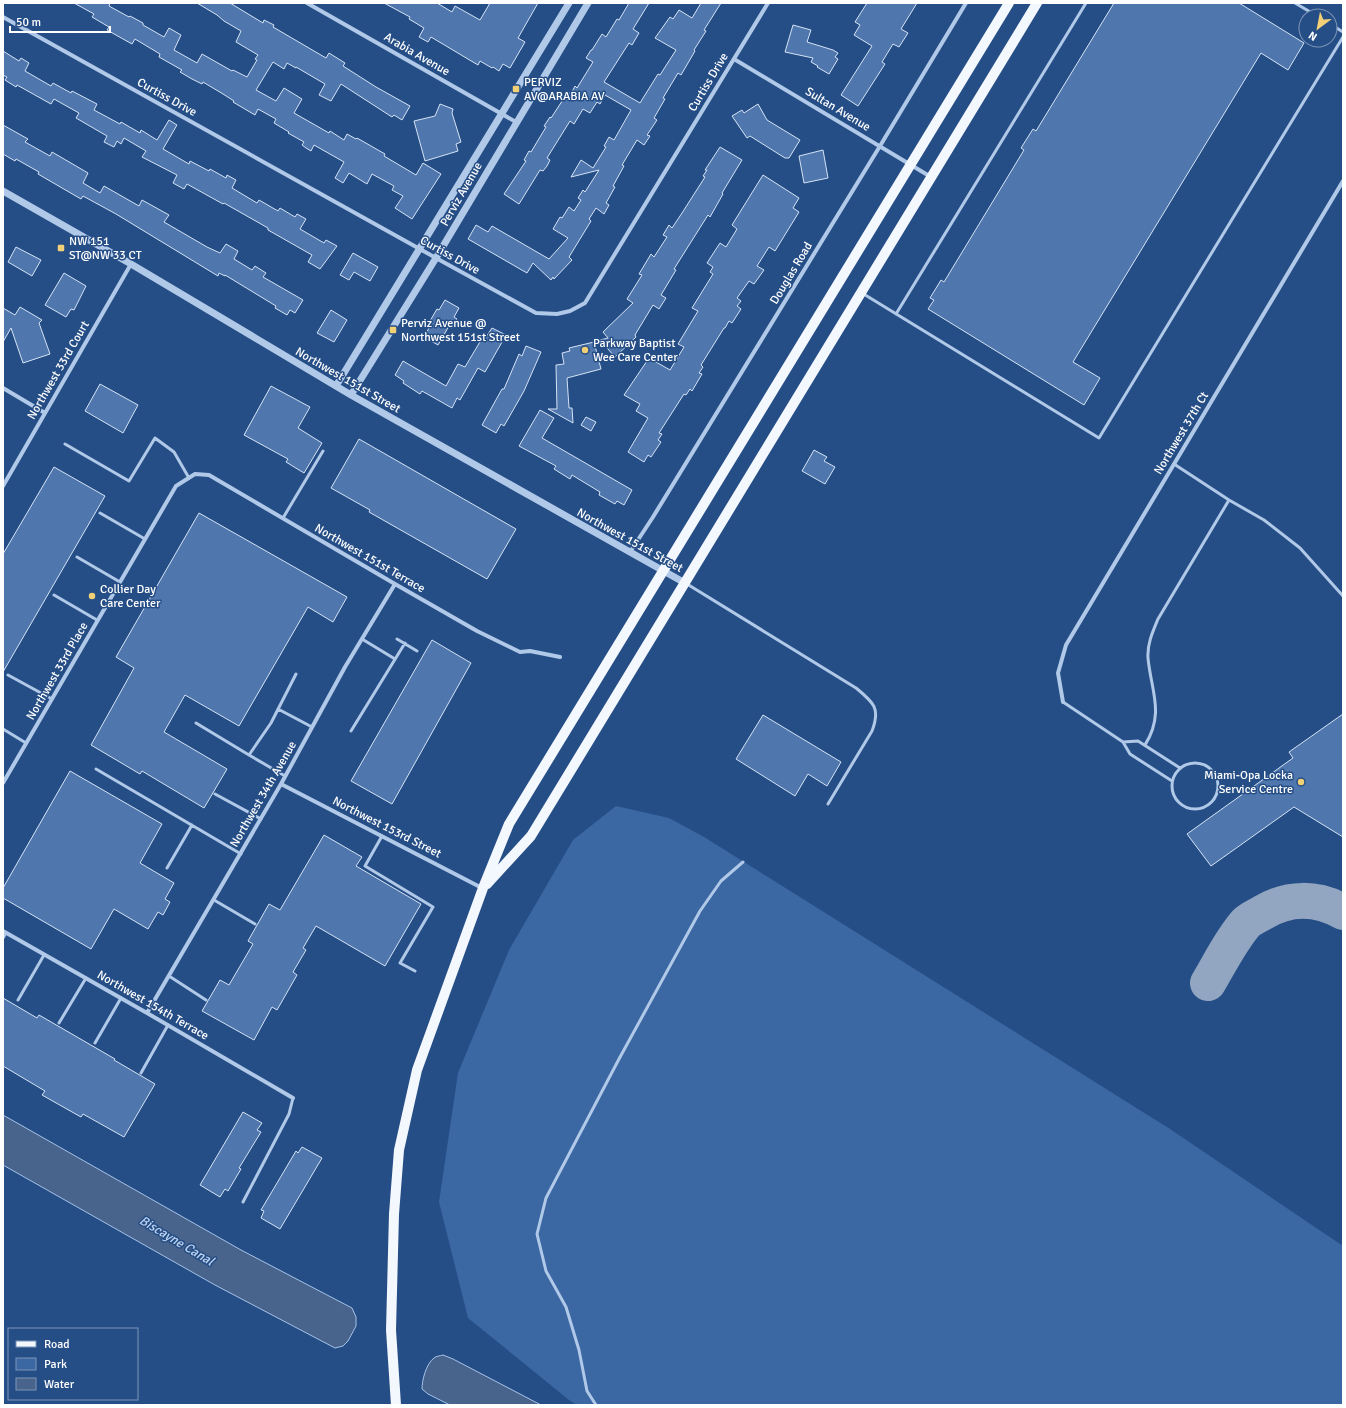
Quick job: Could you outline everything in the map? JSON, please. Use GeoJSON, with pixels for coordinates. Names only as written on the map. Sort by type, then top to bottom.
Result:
{"type":"FeatureCollection","features":[{"type":"Feature","properties":{"kind":"main road"},"geometry":{"type":"LineString","coordinates":[[396,1405],[391,1330],[394,1214],[399,1150],[417,1070],[483,888],[509,824],[664,572],[1009,3]]}},
{"type":"Feature","properties":{"kind":"main road"},"geometry":{"type":"LineString","coordinates":[[483,888],[531,836],[1037,3]]}},
{"type":"Feature","properties":{"kind":"street","name":"Arabia Avenue"},"geometry":{"type":"LineString","coordinates":[[307,3],[516,122]]}},
{"type":"Feature","properties":{"kind":"street","name":"Perviz Avenue"},"geometry":{"type":"LineString","coordinates":[[336,386],[569,3]]}},
{"type":"Feature","properties":{"kind":"street","name":"Perviz Avenue"},"geometry":{"type":"LineString","coordinates":[[351,395],[436,258],[588,3]]}},
{"type":"Feature","properties":{"kind":"street","name":"Curtiss Drive"},"geometry":{"type":"LineString","coordinates":[[3,17],[420,250],[536,313],[558,314],[570,311],[585,303],[768,3]]}},
{"type":"Feature","properties":{"kind":"street","name":"Douglas Road"},"geometry":{"type":"LineString","coordinates":[[630,552],[658,510],[966,3]]}},
{"type":"Feature","properties":{"kind":"street","name":"Sultan Avenue"},"geometry":{"type":"LineString","coordinates":[[734,59],[931,177]]}},
{"type":"Feature","properties":{"kind":"street","name":"Northwest 37th Ct"},"geometry":{"type":"LineString","coordinates":[[1063,702],[1058,673],[1066,645],[1343,181]]}},
{"type":"Feature","properties":{"kind":"street","name":"Northwest 151st Street"},"geometry":{"type":"LineString","coordinates":[[3,191],[131,264],[351,395],[685,583]]}},
{"type":"Feature","properties":{"kind":"street","name":"Northwest 33rd Court"},"geometry":{"type":"LineString","coordinates":[[3,486],[131,264]]}},
{"type":"Feature","properties":{"kind":"street"},"geometry":{"type":"LineString","coordinates":[[3,388],[46,413]]}},
{"type":"Feature","properties":{"kind":"street","name":"Northwest 151st Terrace"},"geometry":{"type":"LineString","coordinates":[[176,486],[195,474],[209,475],[395,584],[477,630],[520,652],[530,651],[560,656]]}},
{"type":"Feature","properties":{"kind":"street","name":"Northwest 33rd Place"},"geometry":{"type":"LineString","coordinates":[[3,783],[176,486]]}},
{"type":"Feature","properties":{"kind":"street","name":"Northwest 34th Avenue"},"geometry":{"type":"LineString","coordinates":[[147,1013],[241,854],[345,667],[395,584]]}},
{"type":"Feature","properties":{"kind":"street","name":"Northwest 153rd Street"},"geometry":{"type":"LineString","coordinates":[[281,784],[483,888]]}},
{"type":"Feature","properties":{"kind":"street","name":"Northwest 154th Terrace"},"geometry":{"type":"LineString","coordinates":[[5,932],[293,1098]]}},
{"type":"Feature","properties":{"kind":"lane"},"geometry":{"type":"LineString","coordinates":[[896,314],[1086,3]]}},
{"type":"Feature","properties":{"kind":"lane"},"geometry":{"type":"LineString","coordinates":[[861,292],[1099,438],[1343,37]]}},
{"type":"Feature","properties":{"kind":"lane"},"geometry":{"type":"LineString","coordinates":[[65,444],[129,481],[156,438],[174,452],[189,478]]}},
{"type":"Feature","properties":{"kind":"lane"},"geometry":{"type":"LineString","coordinates":[[283,518],[324,452]]}},
{"type":"Feature","properties":{"kind":"lane"},"geometry":{"type":"LineString","coordinates":[[1174,464],[1229,500],[1264,520],[1300,548],[1343,596]]}},
{"type":"Feature","properties":{"kind":"lane"},"geometry":{"type":"LineString","coordinates":[[1145,745],[1152,733],[1156,713],[1148,657],[1149,644],[1153,631],[1158,619],[1229,500]]}},
{"type":"Feature","properties":{"kind":"lane"},"geometry":{"type":"LineString","coordinates":[[100,513],[145,539]]}},
{"type":"Feature","properties":{"kind":"lane"},"geometry":{"type":"LineString","coordinates":[[77,557],[120,582]]}},
{"type":"Feature","properties":{"kind":"lane"},"geometry":{"type":"LineString","coordinates":[[685,583],[856,688],[871,701],[876,710],[875,724],[828,804]]}},
{"type":"Feature","properties":{"kind":"lane"},"geometry":{"type":"LineString","coordinates":[[54,595],[98,620]]}},
{"type":"Feature","properties":{"kind":"lane"},"geometry":{"type":"LineString","coordinates":[[362,639],[395,659]]}},
{"type":"Feature","properties":{"kind":"lane"},"geometry":{"type":"LineString","coordinates":[[397,639],[418,651]]}},
{"type":"Feature","properties":{"kind":"lane"},"geometry":{"type":"LineString","coordinates":[[351,731],[405,643]]}},
{"type":"Feature","properties":{"kind":"lane"},"geometry":{"type":"LineString","coordinates":[[249,755],[271,723],[296,674]]}},
{"type":"Feature","properties":{"kind":"lane"},"geometry":{"type":"LineString","coordinates":[[8,675],[52,699]]}},
{"type":"Feature","properties":{"kind":"lane"},"geometry":{"type":"LineString","coordinates":[[1063,702],[1123,742],[1130,754],[1172,781]]}},
{"type":"Feature","properties":{"kind":"lane"},"geometry":{"type":"LineString","coordinates":[[278,709],[312,727]]}},
{"type":"Feature","properties":{"kind":"lane"},"geometry":{"type":"LineString","coordinates":[[196,723],[285,776]]}},
{"type":"Feature","properties":{"kind":"lane"},"geometry":{"type":"LineString","coordinates":[[3,729],[26,743]]}},
{"type":"Feature","properties":{"kind":"lane"},"geometry":{"type":"LineString","coordinates":[[1123,742],[1138,741],[1180,768]]}},
{"type":"Feature","properties":{"kind":"lane"},"geometry":{"type":"LineString","coordinates":[[1187,764],[1202,764],[1209,767],[1215,775],[1218,782],[1218,789],[1212,802],[1206,807],[1192,810],[1179,803],[1174,797],[1172,792],[1172,781],[1180,768],[1187,764]]}},
{"type":"Feature","properties":{"kind":"lane"},"geometry":{"type":"LineString","coordinates":[[96,769],[241,854]]}},
{"type":"Feature","properties":{"kind":"lane"},"geometry":{"type":"LineString","coordinates":[[216,794],[261,819]]}},
{"type":"Feature","properties":{"kind":"lane"},"geometry":{"type":"LineString","coordinates":[[167,868],[192,825]]}},
{"type":"Feature","properties":{"kind":"lane"},"geometry":{"type":"LineString","coordinates":[[382,836],[365,866],[433,907],[400,962],[414,970]]}},
{"type":"Feature","properties":{"kind":"lane"},"geometry":{"type":"LineString","coordinates":[[596,1405],[587,1391],[579,1350],[566,1307],[546,1271],[538,1241],[537,1234],[546,1198],[618,1059],[700,911],[720,881],[743,862]]}},
{"type":"Feature","properties":{"kind":"lane"},"geometry":{"type":"LineString","coordinates":[[214,900],[255,924]]}},
{"type":"Feature","properties":{"kind":"lane"},"geometry":{"type":"LineString","coordinates":[[3,938],[5,932]]}},
{"type":"Feature","properties":{"kind":"lane"},"geometry":{"type":"LineString","coordinates":[[18,1000],[44,955]]}},
{"type":"Feature","properties":{"kind":"lane"},"geometry":{"type":"LineString","coordinates":[[169,976],[206,1000]]}},
{"type":"Feature","properties":{"kind":"lane"},"geometry":{"type":"LineString","coordinates":[[59,1023],[86,978]]}},
{"type":"Feature","properties":{"kind":"lane"},"geometry":{"type":"LineString","coordinates":[[95,1043],[121,998]]}},
{"type":"Feature","properties":{"kind":"lane"},"geometry":{"type":"LineString","coordinates":[[141,1073],[168,1025]]}},
{"type":"Feature","properties":{"kind":"lane"},"geometry":{"type":"LineString","coordinates":[[242,1202],[289,1114],[293,1098]]}},
{"type":"Feature","properties":{"kind":"green space"},"geometry":{"type":"Polygon","coordinates":[[[616,806],[669,818],[704,837],[1170,1129],[1343,1246],[1343,1405],[577,1405],[468,1318],[439,1202],[458,1073],[509,950],[573,840],[616,806]]]}},
{"type":"Feature","properties":{"kind":"water","name":"Biscayne Canal"},"geometry":{"type":"Polygon","coordinates":[[[3,1115],[241,1250],[352,1308],[356,1317],[356,1326],[348,1341],[343,1346],[335,1348],[215,1285],[3,1165],[3,1115]]]}},
{"type":"Feature","properties":{"kind":"water"},"geometry":{"type":"Polygon","coordinates":[[[443,1355],[541,1405],[450,1405],[428,1394],[422,1389],[425,1372],[431,1361],[436,1357],[443,1355]]]}},
{"type":"Feature","properties":{"kind":"building"},"geometry":{"type":"Polygon","coordinates":[[[74,3],[110,3],[109,6],[143,23],[143,25],[164,37],[169,28],[181,35],[174,50],[197,63],[202,54],[232,71],[233,70],[247,77],[257,60],[255,59],[258,55],[236,42],[241,31],[197,3],[230,3],[263,23],[264,20],[274,25],[273,27],[326,58],[329,53],[345,63],[343,66],[410,106],[402,120],[394,115],[392,117],[341,84],[331,101],[319,95],[325,84],[287,63],[284,69],[273,62],[256,90],[276,101],[284,88],[302,99],[294,113],[329,133],[330,131],[344,140],[347,134],[356,139],[357,138],[385,154],[384,156],[416,175],[423,163],[441,174],[412,219],[395,208],[403,196],[392,190],[394,186],[372,174],[367,184],[349,173],[343,183],[335,178],[344,162],[314,145],[311,151],[302,145],[304,142],[274,123],[276,119],[258,109],[255,115],[203,82],[202,84],[192,79],[180,72],[182,70],[159,57],[160,54],[135,39],[132,44],[107,30],[109,27],[92,17],[94,14],[74,3]]]}},
{"type":"Feature","properties":{"kind":"building"},"geometry":{"type":"Polygon","coordinates":[[[384,3],[437,3],[452,12],[455,6],[480,20],[490,3],[538,3],[518,38],[525,42],[510,68],[503,64],[499,71],[480,61],[478,65],[431,37],[428,42],[419,37],[424,28],[409,19],[410,17],[384,3]]]}},
{"type":"Feature","properties":{"kind":"building"},"geometry":{"type":"Polygon","coordinates":[[[629,3],[649,3],[633,29],[639,33],[632,45],[629,43],[604,82],[640,103],[658,74],[660,75],[676,50],[655,38],[670,17],[673,19],[679,10],[692,18],[701,3],[721,3],[704,30],[706,31],[681,75],[678,73],[663,98],[665,99],[654,118],[657,120],[647,135],[650,136],[644,145],[637,140],[622,165],[624,166],[613,186],[615,187],[606,203],[609,205],[604,214],[596,208],[589,219],[591,221],[569,257],[572,260],[554,279],[553,277],[551,280],[533,263],[527,273],[468,239],[476,225],[488,232],[492,226],[549,259],[568,238],[553,229],[560,217],[562,218],[569,207],[574,211],[581,200],[578,198],[583,190],[585,192],[599,170],[571,177],[581,160],[593,168],[606,147],[604,146],[609,137],[614,140],[631,110],[605,95],[600,104],[597,102],[590,113],[583,109],[574,124],[570,121],[547,158],[550,160],[547,166],[543,171],[540,170],[519,204],[504,194],[526,161],[524,160],[529,151],[531,152],[546,127],[544,126],[550,117],[551,118],[568,92],[571,94],[575,86],[577,88],[593,62],[586,58],[591,50],[602,34],[606,37],[617,19],[619,20],[629,3]]]}},
{"type":"Feature","properties":{"kind":"building"},"geometry":{"type":"Polygon","coordinates":[[[867,3],[917,3],[901,29],[908,33],[899,47],[893,44],[882,62],[885,64],[858,106],[841,95],[872,46],[854,35],[860,25],[855,22],[867,3]]]}},
{"type":"Feature","properties":{"kind":"building"},"geometry":{"type":"Polygon","coordinates":[[[1114,3],[1239,3],[1298,39],[1298,48],[1301,48],[1288,70],[1261,53],[1073,362],[1100,378],[1084,405],[928,309],[934,300],[930,298],[941,280],[944,282],[1024,150],[1021,148],[1033,129],[1036,131],[1114,3]]]}},
{"type":"Feature","properties":{"kind":"building"},"geometry":{"type":"Polygon","coordinates":[[[793,25],[811,30],[807,42],[838,53],[835,57],[838,59],[829,74],[811,62],[813,58],[785,52],[793,25]]]}},
{"type":"Feature","properties":{"kind":"building"},"geometry":{"type":"Polygon","coordinates":[[[3,51],[19,61],[21,58],[29,63],[25,71],[51,86],[53,83],[71,93],[72,91],[97,104],[94,110],[120,124],[121,122],[140,133],[141,130],[157,140],[169,120],[177,125],[163,149],[189,164],[190,161],[209,171],[210,169],[226,178],[227,175],[236,180],[232,188],[257,203],[259,200],[278,211],[280,208],[295,217],[297,214],[306,219],[300,229],[324,243],[326,240],[337,246],[320,269],[308,262],[312,255],[268,230],[268,228],[187,184],[184,189],[173,183],[177,175],[142,157],[146,151],[124,138],[121,144],[117,141],[114,147],[104,142],[107,136],[76,118],[79,113],[54,99],[51,104],[5,80],[7,77],[3,75],[3,51]]]}},
{"type":"Feature","properties":{"kind":"building"},"geometry":{"type":"Polygon","coordinates":[[[440,104],[453,109],[452,113],[461,142],[456,144],[458,151],[425,161],[414,121],[435,116],[440,104]]]}},
{"type":"Feature","properties":{"kind":"building"},"geometry":{"type":"Polygon","coordinates":[[[758,104],[767,120],[800,140],[789,158],[785,158],[750,136],[747,138],[732,116],[742,110],[744,113],[758,104]]]}},
{"type":"Feature","properties":{"kind":"building"},"geometry":{"type":"Polygon","coordinates":[[[3,125],[28,139],[25,142],[50,156],[52,152],[88,173],[83,183],[100,193],[104,186],[139,206],[142,200],[169,215],[164,222],[220,253],[226,244],[238,251],[234,259],[252,270],[255,266],[266,273],[263,277],[303,300],[295,313],[290,310],[287,315],[275,308],[276,306],[225,275],[219,273],[218,276],[116,214],[83,196],[81,199],[38,174],[39,172],[16,159],[15,161],[3,154],[3,125]]]}},
{"type":"Feature","properties":{"kind":"building"},"geometry":{"type":"Polygon","coordinates":[[[720,147],[742,160],[722,193],[723,194],[710,217],[708,215],[674,269],[676,270],[661,295],[666,298],[659,309],[653,305],[635,335],[636,337],[615,357],[600,340],[608,338],[603,332],[633,303],[627,299],[642,275],[639,274],[651,254],[654,257],[667,237],[663,235],[669,225],[672,228],[682,213],[705,177],[703,176],[707,170],[705,170],[720,147]]]}},
{"type":"Feature","properties":{"kind":"building"},"geometry":{"type":"Polygon","coordinates":[[[823,150],[828,178],[804,183],[799,156],[823,150]]]}},
{"type":"Feature","properties":{"kind":"building"},"geometry":{"type":"Polygon","coordinates":[[[763,175],[799,198],[793,208],[799,212],[775,251],[769,247],[757,266],[764,270],[754,284],[749,281],[737,298],[741,301],[737,306],[741,309],[732,323],[729,321],[724,328],[701,365],[703,367],[699,373],[702,374],[692,391],[690,389],[686,395],[684,394],[659,433],[662,434],[658,440],[661,442],[651,457],[648,455],[644,462],[628,452],[648,418],[636,411],[640,404],[624,395],[649,358],[670,370],[684,347],[678,344],[698,311],[692,308],[713,274],[710,272],[713,267],[707,263],[720,243],[726,247],[737,229],[732,225],[763,175]]]}},
{"type":"Feature","properties":{"kind":"building"},"geometry":{"type":"Polygon","coordinates":[[[16,247],[41,260],[32,276],[8,262],[16,247]]]}},
{"type":"Feature","properties":{"kind":"building"},"geometry":{"type":"Polygon","coordinates":[[[353,253],[378,267],[370,281],[354,272],[349,280],[340,275],[353,253]]]}},
{"type":"Feature","properties":{"kind":"building"},"geometry":{"type":"Polygon","coordinates":[[[64,273],[86,286],[74,310],[71,309],[66,317],[45,305],[64,273]]]}},
{"type":"Feature","properties":{"kind":"building"},"geometry":{"type":"Polygon","coordinates":[[[445,300],[459,308],[454,317],[457,319],[452,328],[449,326],[438,345],[424,337],[429,328],[427,326],[437,309],[439,310],[445,300]]]}},
{"type":"Feature","properties":{"kind":"building"},"geometry":{"type":"Polygon","coordinates":[[[20,307],[42,320],[39,323],[50,354],[23,363],[11,328],[3,342],[3,308],[15,315],[20,307]]]}},
{"type":"Feature","properties":{"kind":"building"},"geometry":{"type":"Polygon","coordinates":[[[331,310],[347,320],[334,342],[317,333],[331,310]]]}},
{"type":"Feature","properties":{"kind":"building"},"geometry":{"type":"Polygon","coordinates":[[[492,328],[506,335],[485,372],[478,368],[460,400],[457,398],[452,408],[422,391],[420,394],[403,383],[404,381],[395,375],[403,361],[446,386],[458,364],[465,367],[484,335],[486,337],[492,328]]]}},
{"type":"Feature","properties":{"kind":"building"},"geometry":{"type":"Polygon","coordinates":[[[594,342],[601,369],[567,378],[569,408],[572,408],[573,423],[548,409],[557,409],[556,365],[564,364],[562,353],[570,351],[569,348],[594,342]]]}},
{"type":"Feature","properties":{"kind":"building"},"geometry":{"type":"Polygon","coordinates":[[[526,346],[541,352],[524,391],[504,426],[501,424],[496,433],[482,425],[502,389],[504,389],[519,354],[522,356],[526,346]]]}},
{"type":"Feature","properties":{"kind":"building"},"geometry":{"type":"Polygon","coordinates":[[[100,384],[138,405],[123,433],[85,411],[100,384]]]}},
{"type":"Feature","properties":{"kind":"building"},"geometry":{"type":"Polygon","coordinates":[[[271,386],[310,407],[298,428],[322,443],[304,473],[286,462],[288,459],[244,435],[271,386]]]}},
{"type":"Feature","properties":{"kind":"building"},"geometry":{"type":"Polygon","coordinates":[[[540,410],[554,418],[542,438],[632,490],[624,505],[617,501],[615,504],[599,495],[600,492],[572,475],[570,479],[554,469],[556,466],[519,446],[540,410]]]}},
{"type":"Feature","properties":{"kind":"building"},"geometry":{"type":"Polygon","coordinates":[[[586,417],[596,422],[591,431],[581,425],[586,417]]]}},
{"type":"Feature","properties":{"kind":"building"},"geometry":{"type":"Polygon","coordinates":[[[359,439],[516,529],[487,579],[369,512],[370,510],[331,488],[359,439]]]}},
{"type":"Feature","properties":{"kind":"building"},"geometry":{"type":"Polygon","coordinates":[[[814,450],[827,457],[824,461],[835,467],[825,484],[802,471],[814,450]]]}},
{"type":"Feature","properties":{"kind":"building"},"geometry":{"type":"Polygon","coordinates":[[[54,467],[105,496],[3,672],[3,554],[54,467]]]}},
{"type":"Feature","properties":{"kind":"building"},"geometry":{"type":"Polygon","coordinates":[[[199,513],[347,597],[333,622],[308,607],[239,726],[185,695],[164,732],[227,769],[204,808],[142,771],[140,774],[91,745],[134,668],[116,657],[199,513]]]}},
{"type":"Feature","properties":{"kind":"building"},"geometry":{"type":"Polygon","coordinates":[[[432,640],[471,663],[392,804],[351,781],[432,640]]]}},
{"type":"Feature","properties":{"kind":"building","name":"Miami-Opa Locka Service Centre"},"geometry":{"type":"Polygon","coordinates":[[[1343,714],[1343,837],[1294,807],[1211,866],[1187,834],[1293,758],[1289,752],[1343,714]]]}},
{"type":"Feature","properties":{"kind":"building"},"geometry":{"type":"Polygon","coordinates":[[[763,715],[841,762],[827,786],[808,774],[795,796],[736,759],[763,715]]]}},
{"type":"Feature","properties":{"kind":"building"},"geometry":{"type":"Polygon","coordinates":[[[70,771],[162,824],[140,863],[174,883],[165,899],[170,902],[163,915],[158,912],[148,929],[114,909],[91,949],[3,898],[3,888],[70,771]]]}},
{"type":"Feature","properties":{"kind":"building"},"geometry":{"type":"Polygon","coordinates":[[[324,835],[362,857],[356,866],[421,904],[385,966],[316,926],[303,948],[306,950],[293,972],[297,975],[277,1010],[272,1007],[254,1040],[202,1011],[220,980],[229,985],[253,944],[248,941],[269,904],[280,910],[324,835]]]}},
{"type":"Feature","properties":{"kind":"building"},"geometry":{"type":"Polygon","coordinates":[[[3,998],[37,1018],[39,1015],[155,1084],[124,1137],[83,1114],[81,1117],[42,1095],[45,1091],[3,1066],[3,998]]]}},
{"type":"Feature","properties":{"kind":"building"},"geometry":{"type":"Polygon","coordinates":[[[243,1112],[262,1123],[257,1130],[261,1132],[239,1168],[241,1169],[228,1191],[225,1189],[220,1197],[200,1185],[243,1112]]]}},
{"type":"Feature","properties":{"kind":"building"},"geometry":{"type":"Polygon","coordinates":[[[302,1147],[322,1158],[280,1229],[261,1218],[264,1211],[261,1210],[296,1151],[298,1153],[302,1147]]]}},
{"type":"Feature","properties":{"kind":"taxiway"},"geometry":{"type":"LineString","coordinates":[[1208,983],[1231,944],[1246,923],[1272,908],[1282,904],[1302,901],[1323,904],[1343,912]]}},
{"type":"Feature","properties":{"kind":"place","name":"PERVIZ AV@ARABIA AV"},"geometry":{"type":"Point","coordinates":[516,89]}},
{"type":"Feature","properties":{"kind":"place","name":"NW 151 ST@NW 33 CT"},"geometry":{"type":"Point","coordinates":[61,248]}},
{"type":"Feature","properties":{"kind":"place","name":"Perviz Avenue @ Northwest 151st Street"},"geometry":{"type":"Point","coordinates":[393,330]}},
{"type":"Feature","properties":{"kind":"place","name":"Parkway Baptist Wee Care Center"},"geometry":{"type":"Point","coordinates":[585,350]}},
{"type":"Feature","properties":{"kind":"place","name":"Collier Day Care Center"},"geometry":{"type":"Point","coordinates":[92,596]}},
{"type":"Feature","properties":{"kind":"place","name":"Miami-Opa Locka Service Centre"},"geometry":{"type":"Point","coordinates":[1301,782]}}]}
